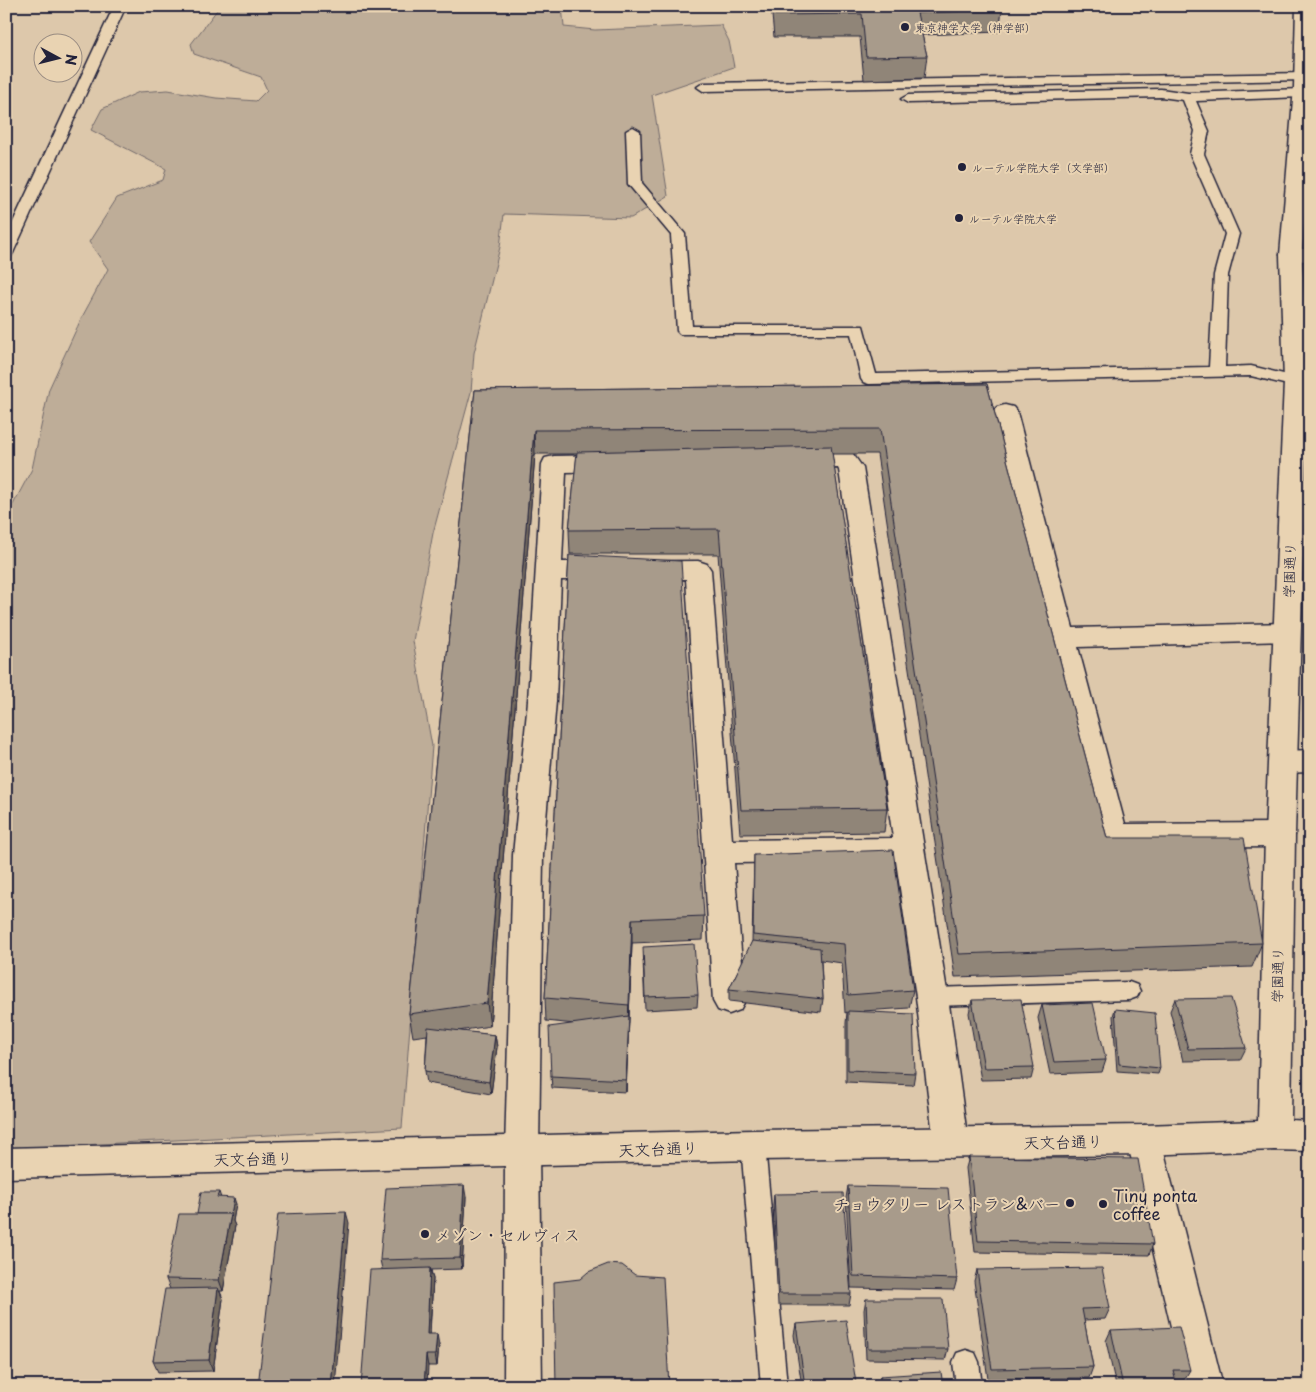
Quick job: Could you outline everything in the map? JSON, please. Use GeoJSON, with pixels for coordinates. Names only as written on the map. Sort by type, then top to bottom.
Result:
{"type":"FeatureCollection","features":[{"type":"Feature","properties":{"kind":"street","name":"学園通り"},"geometry":{"type":"LineString","coordinates":[[1274,1135],[1280,835],[1296,761],[1287,632],[1303,384],[1300,255],[1305,6]]}},
{"type":"Feature","properties":{"kind":"street"},"geometry":{"type":"LineString","coordinates":[[1005,412],[1113,836],[1280,835]]}},
{"type":"Feature","properties":{"kind":"street"},"geometry":{"type":"LineString","coordinates":[[766,461],[844,460],[851,468],[932,997],[951,1143]]}},
{"type":"Feature","properties":{"kind":"street"},"geometry":{"type":"LineString","coordinates":[[523,1386],[522,1152],[528,855],[542,701],[554,464],[641,463]]}},
{"type":"Feature","properties":{"kind":"street"},"geometry":{"type":"LineString","coordinates":[[548,571],[698,570],[729,1001]]}},
{"type":"Feature","properties":{"kind":"street"},"geometry":{"type":"LineString","coordinates":[[1063,638],[1287,632]]}},
{"type":"Feature","properties":{"kind":"street"},"geometry":{"type":"LineString","coordinates":[[719,852],[908,849]]}},
{"type":"Feature","properties":{"kind":"street","name":"天文台通り"},"geometry":{"type":"LineString","coordinates":[[6,1163],[753,1145],[1144,1140],[1274,1135],[1310,1136]]}},
{"type":"Feature","properties":{"kind":"street"},"geometry":{"type":"LineString","coordinates":[[1144,1140],[1204,1386]]}},
{"type":"Feature","properties":{"kind":"lane"},"geometry":{"type":"LineString","coordinates":[[6,253],[120,6]]}},
{"type":"Feature","properties":{"kind":"lane"},"geometry":{"type":"LineString","coordinates":[[703,87],[1304,86]]}},
{"type":"Feature","properties":{"kind":"lane"},"geometry":{"type":"LineString","coordinates":[[908,99],[1161,93],[1188,97],[1304,86]]}},
{"type":"Feature","properties":{"kind":"lane"},"geometry":{"type":"LineString","coordinates":[[1188,97],[1202,131],[1197,154],[1232,234],[1221,275],[1217,371]]}},
{"type":"Feature","properties":{"kind":"lane"},"geometry":{"type":"LineString","coordinates":[[633,131],[635,184],[678,234],[685,331],[858,329],[869,379],[1251,371],[1303,384]]}},
{"type":"Feature","properties":{"kind":"lane"},"geometry":{"type":"LineString","coordinates":[[932,997],[1129,991]]}},
{"type":"Feature","properties":{"kind":"lane"},"geometry":{"type":"LineString","coordinates":[[753,1145],[774,1386]]}},
{"type":"Feature","properties":{"kind":"shaded area"},"geometry":{"type":"Polygon","coordinates":[[[220,6],[562,6],[564,27],[595,30],[721,25],[729,41],[734,67],[652,95],[668,196],[631,218],[504,214],[500,247],[474,353],[471,392],[433,533],[413,641],[432,746],[402,1128],[6,1149],[6,518],[32,469],[49,389],[81,319],[108,269],[89,242],[117,198],[163,180],[166,169],[91,130],[102,109],[139,92],[168,90],[216,98],[256,101],[267,90],[261,77],[194,54],[191,44],[220,6]]]}},
{"type":"Feature","properties":{"kind":"building"},"geometry":{"type":"Polygon","coordinates":[[[774,6],[1001,6],[1002,10],[917,13],[927,56],[866,57],[862,14],[775,15],[774,6]]]}},
{"type":"Feature","properties":{"kind":"building"},"geometry":{"type":"Polygon","coordinates":[[[987,384],[1107,838],[1244,838],[1262,943],[959,954],[880,429],[534,430],[487,1003],[409,1014],[475,390],[987,384]]]}},
{"type":"Feature","properties":{"kind":"building"},"geometry":{"type":"Polygon","coordinates":[[[831,446],[887,808],[741,810],[719,529],[569,530],[577,452],[831,446]]]}},
{"type":"Feature","properties":{"kind":"building"},"geometry":{"type":"Polygon","coordinates":[[[569,555],[681,561],[704,916],[632,919],[629,1005],[545,998],[569,555]]]}},
{"type":"Feature","properties":{"kind":"building"},"geometry":{"type":"Polygon","coordinates":[[[893,850],[913,990],[848,995],[844,944],[753,935],[754,855],[893,850]]]}},
{"type":"Feature","properties":{"kind":"building"},"geometry":{"type":"Polygon","coordinates":[[[752,941],[820,948],[823,999],[729,989],[752,941]]]}},
{"type":"Feature","properties":{"kind":"building"},"geometry":{"type":"Polygon","coordinates":[[[694,944],[698,995],[645,997],[643,947],[694,944]]]}},
{"type":"Feature","properties":{"kind":"building"},"geometry":{"type":"Polygon","coordinates":[[[1231,998],[1246,1048],[1188,1049],[1175,999],[1231,998]]]}},
{"type":"Feature","properties":{"kind":"building"},"geometry":{"type":"Polygon","coordinates":[[[1021,999],[1034,1067],[984,1068],[972,1000],[1021,999]]]}},
{"type":"Feature","properties":{"kind":"building"},"geometry":{"type":"Polygon","coordinates":[[[1093,1003],[1106,1060],[1054,1062],[1042,1005],[1093,1003]]]}},
{"type":"Feature","properties":{"kind":"building"},"geometry":{"type":"Polygon","coordinates":[[[1115,1009],[1155,1013],[1160,1068],[1119,1064],[1115,1009]]]}},
{"type":"Feature","properties":{"kind":"building"},"geometry":{"type":"Polygon","coordinates":[[[848,1011],[913,1014],[915,1073],[848,1070],[848,1011]]]}},
{"type":"Feature","properties":{"kind":"building"},"geometry":{"type":"Polygon","coordinates":[[[629,1016],[626,1080],[551,1076],[549,1027],[629,1016]]]}},
{"type":"Feature","properties":{"kind":"building"},"geometry":{"type":"Polygon","coordinates":[[[428,1027],[495,1035],[489,1082],[425,1071],[428,1027]]]}},
{"type":"Feature","properties":{"kind":"building"},"geometry":{"type":"Polygon","coordinates":[[[969,1157],[1138,1159],[1153,1244],[978,1241],[969,1157]]]}},
{"type":"Feature","properties":{"kind":"building","name":"メゾン・セルヴィス"},"geometry":{"type":"Polygon","coordinates":[[[464,1185],[460,1258],[380,1260],[386,1188],[464,1185]]]}},
{"type":"Feature","properties":{"kind":"building"},"geometry":{"type":"Polygon","coordinates":[[[848,1186],[948,1188],[957,1279],[853,1276],[848,1186]]]}},
{"type":"Feature","properties":{"kind":"building"},"geometry":{"type":"Polygon","coordinates":[[[201,1192],[219,1192],[217,1197],[234,1198],[231,1215],[197,1214],[201,1192]]]}},
{"type":"Feature","properties":{"kind":"building"},"geometry":{"type":"Polygon","coordinates":[[[843,1193],[851,1294],[779,1294],[774,1194],[843,1193]]]}},
{"type":"Feature","properties":{"kind":"building"},"geometry":{"type":"Polygon","coordinates":[[[346,1212],[331,1386],[258,1386],[278,1214],[346,1212]]]}},
{"type":"Feature","properties":{"kind":"building"},"geometry":{"type":"Polygon","coordinates":[[[179,1214],[231,1214],[219,1280],[166,1279],[179,1214]]]}},
{"type":"Feature","properties":{"kind":"building"},"geometry":{"type":"Polygon","coordinates":[[[608,1264],[622,1265],[635,1275],[663,1277],[669,1386],[556,1386],[554,1282],[580,1279],[588,1272],[608,1264]]]}},
{"type":"Feature","properties":{"kind":"building"},"geometry":{"type":"Polygon","coordinates":[[[430,1268],[427,1334],[437,1334],[435,1355],[426,1355],[424,1386],[361,1386],[370,1270],[430,1268]]]}},
{"type":"Feature","properties":{"kind":"building"},"geometry":{"type":"Polygon","coordinates":[[[1102,1268],[1110,1308],[1082,1309],[1093,1367],[992,1369],[977,1270],[1102,1268]]]}},
{"type":"Feature","properties":{"kind":"building"},"geometry":{"type":"Polygon","coordinates":[[[218,1288],[209,1360],[153,1361],[165,1289],[218,1288]]]}},
{"type":"Feature","properties":{"kind":"building"},"geometry":{"type":"Polygon","coordinates":[[[866,1299],[943,1299],[948,1349],[868,1349],[866,1299]]]}},
{"type":"Feature","properties":{"kind":"building"},"geometry":{"type":"Polygon","coordinates":[[[846,1320],[856,1383],[831,1386],[805,1386],[796,1324],[846,1320]]]}},
{"type":"Feature","properties":{"kind":"building"},"geometry":{"type":"Polygon","coordinates":[[[1179,1327],[1190,1370],[1173,1370],[1177,1386],[1123,1386],[1111,1330],[1179,1327]]]}},
{"type":"Feature","properties":{"kind":"building"},"geometry":{"type":"Polygon","coordinates":[[[941,1372],[943,1386],[882,1386],[880,1376],[941,1372]]]}},
{"type":"Feature","properties":{"kind":"place","name":"東京神学大学（神学部）"},"geometry":{"type":"Point","coordinates":[905,27]}},
{"type":"Feature","properties":{"kind":"place","name":"ルーテル学院大学（文学部）"},"geometry":{"type":"Point","coordinates":[962,167]}},
{"type":"Feature","properties":{"kind":"place","name":"ルーテル学院大学"},"geometry":{"type":"Point","coordinates":[959,218]}},
{"type":"Feature","properties":{"kind":"place","name":"チョウタリー レストラン&バー"},"geometry":{"type":"Point","coordinates":[1070,1203]}},
{"type":"Feature","properties":{"kind":"place","name":"Tiny ponta coffee"},"geometry":{"type":"Point","coordinates":[1103,1204]}},
{"type":"Feature","properties":{"kind":"place","name":"メゾン・セルヴィス"},"geometry":{"type":"Point","coordinates":[425,1234]}}]}
